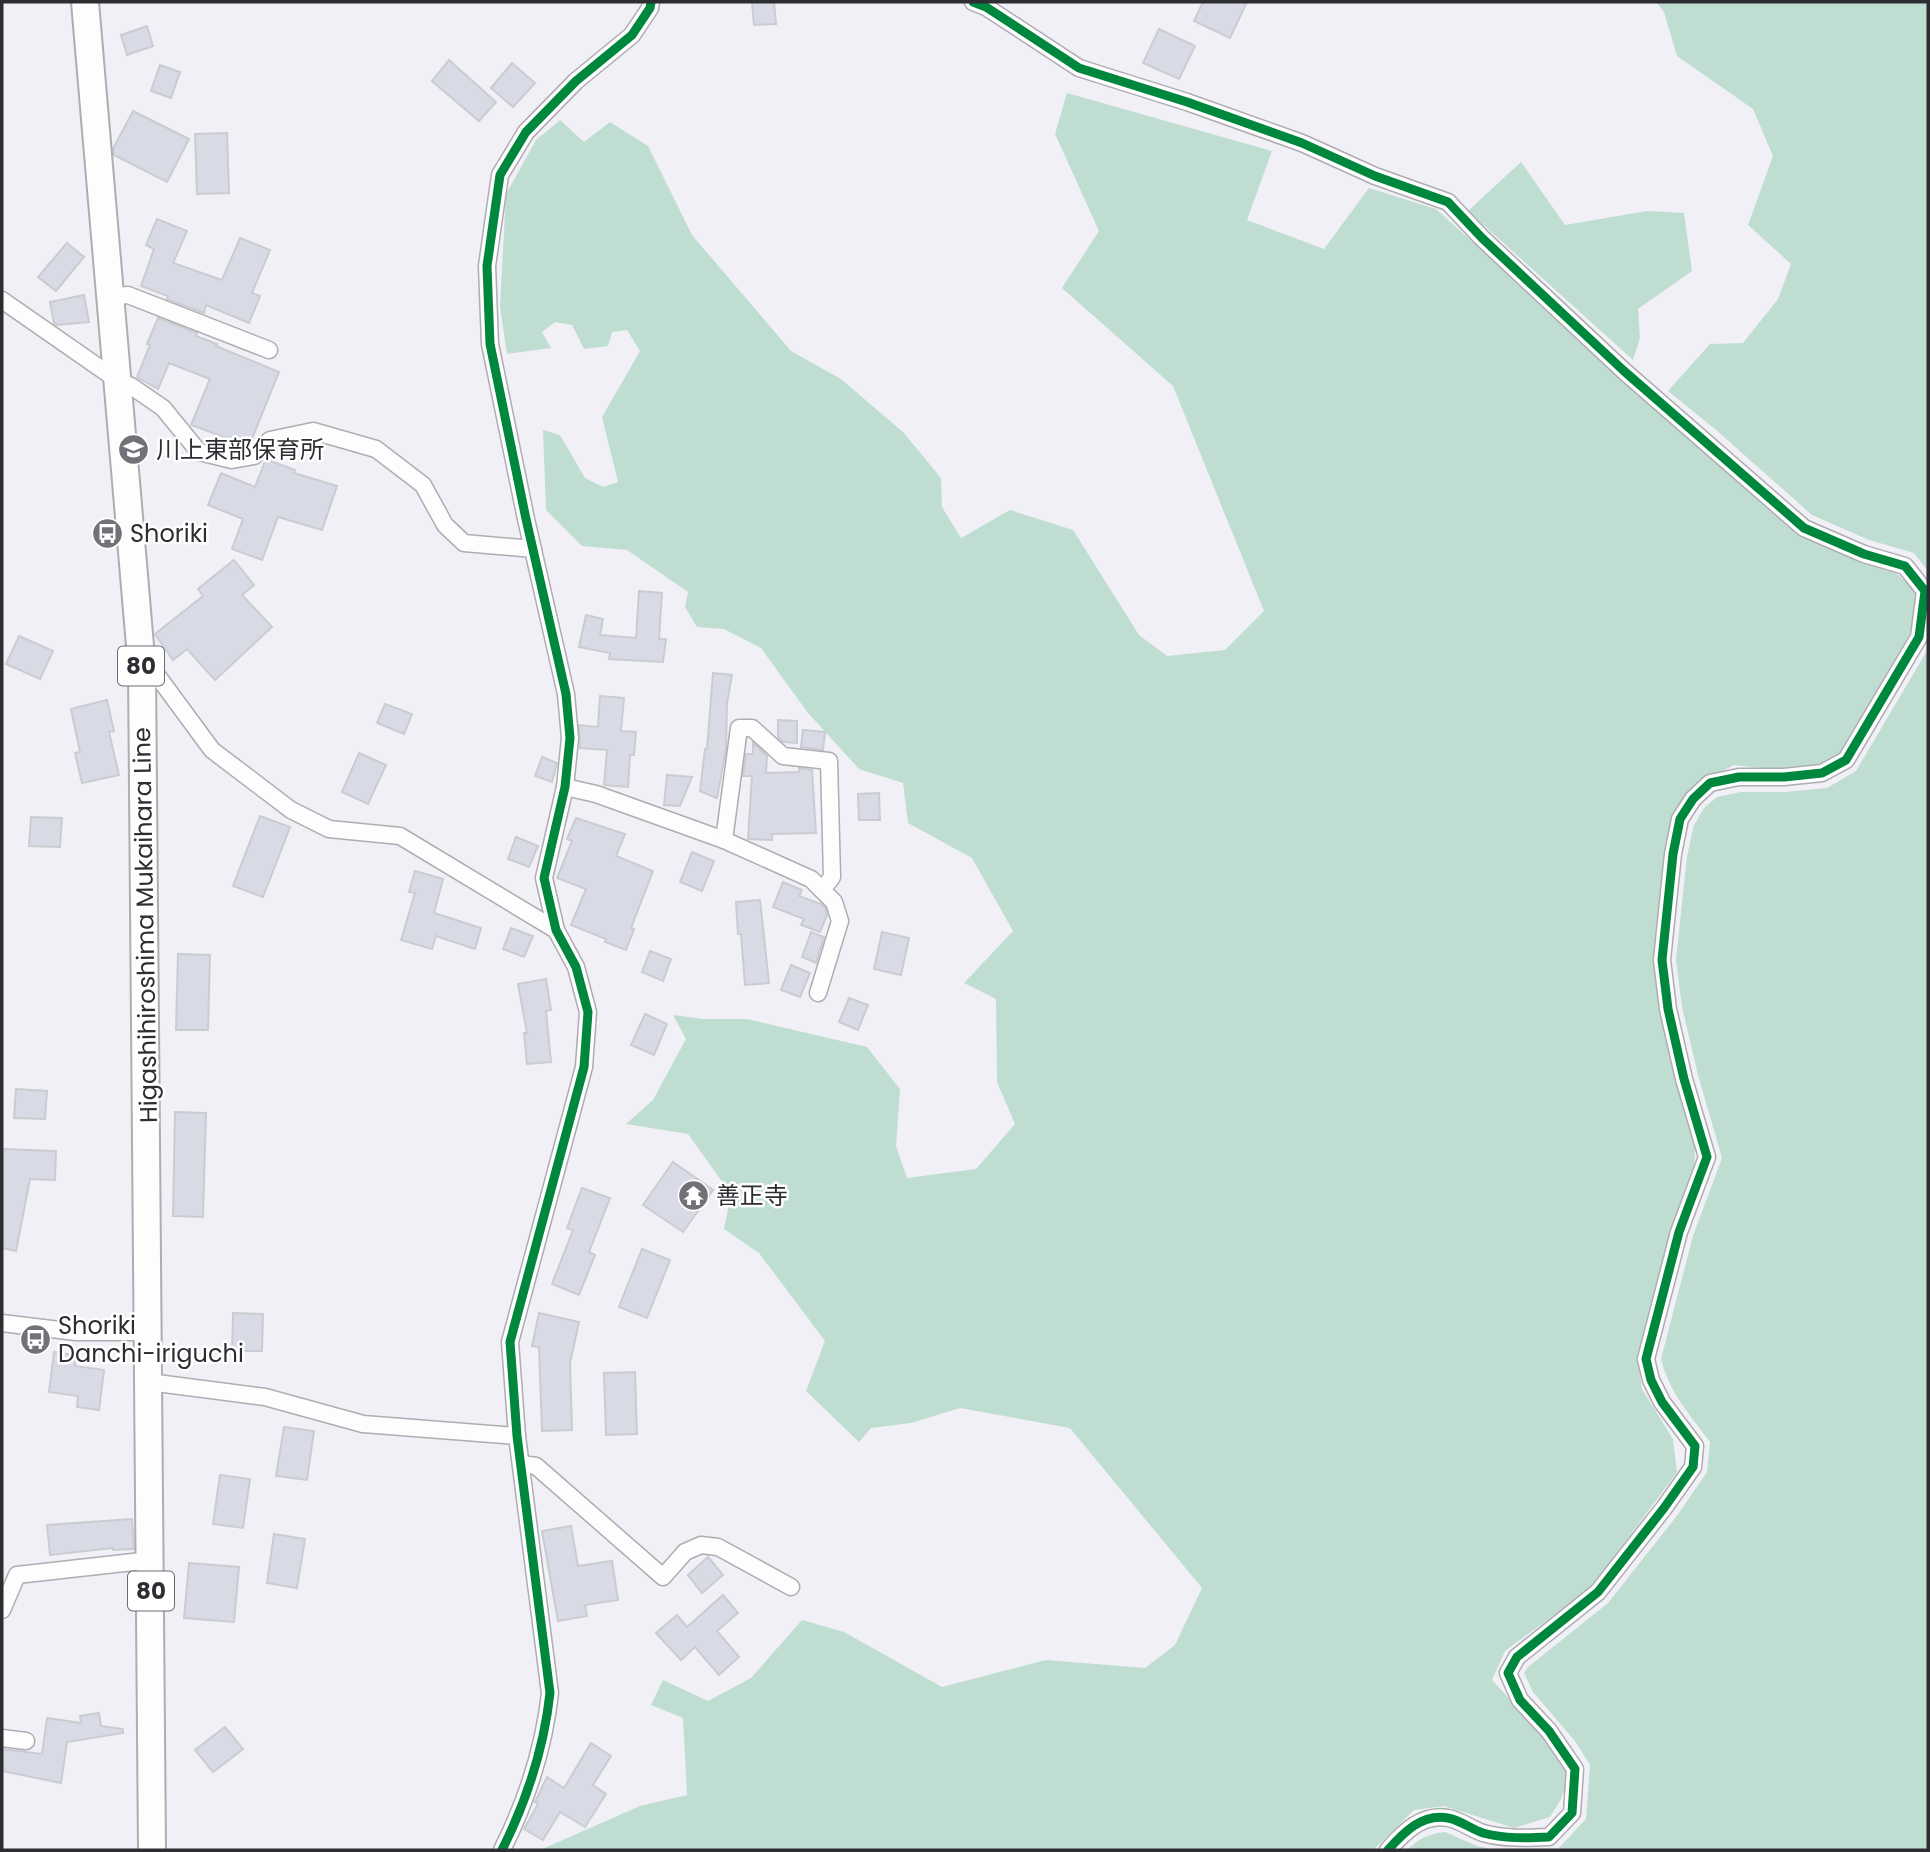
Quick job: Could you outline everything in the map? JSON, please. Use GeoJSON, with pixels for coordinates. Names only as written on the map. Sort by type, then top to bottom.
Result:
{"type":"FeatureCollection","features":[{"type":"Feature","properties":{"kind":"main road","name":"Higashihiroshima Mukaihara Line"},"geometry":{"type":"LineString","coordinates":[[85,2],[142,670],[152,1850]]}},
{"type":"Feature","properties":{"kind":"street"},"geometry":{"type":"LineString","coordinates":[[502,1850],[537,1767],[550,1693],[517,1436],[510,1342],[584,1068],[588,1012],[576,967],[556,930],[544,878],[565,787],[570,738],[566,694],[490,344],[487,266],[500,176],[526,132],[576,81],[632,35],[650,8],[651,2]]}},
{"type":"Feature","properties":{"kind":"street"},"geometry":{"type":"LineString","coordinates":[[973,2],[986,7],[1079,68],[1187,102],[1302,143],[1376,176],[1448,202],[1482,238],[1624,371],[1804,528],[1864,554],[1905,566],[1925,590],[1919,637],[1846,760],[1822,774],[1739,778],[1710,783],[1693,799],[1680,819],[1673,854],[1662,960],[1668,1009],[1684,1079],[1707,1157],[1679,1232],[1646,1359],[1651,1380],[1662,1402],[1695,1446],[1693,1467],[1598,1592],[1517,1657],[1508,1672],[1520,1700],[1549,1731],[1576,1769],[1572,1813],[1549,1838],[1507,1838],[1481,1832],[1447,1818],[1424,1821],[1406,1830],[1388,1850]]}},
{"type":"Feature","properties":{"kind":"street"},"geometry":{"type":"LineString","coordinates":[[111,296],[128,295],[269,350]]}},
{"type":"Feature","properties":{"kind":"street"},"geometry":{"type":"LineString","coordinates":[[2,300],[117,380],[131,386],[163,408],[200,452],[232,460],[254,456],[270,440],[313,430],[376,449],[424,485],[445,525],[464,543],[533,549]]}},
{"type":"Feature","properties":{"kind":"street"},"geometry":{"type":"LineString","coordinates":[[142,670],[159,678],[212,750],[290,810],[329,829],[400,836],[556,930]]}},
{"type":"Feature","properties":{"kind":"street"},"geometry":{"type":"LineString","coordinates":[[724,840],[739,728],[752,728],[783,756],[829,761],[832,877],[822,890]]}},
{"type":"Feature","properties":{"kind":"street"},"geometry":{"type":"LineString","coordinates":[[565,787],[596,794],[724,840],[811,879],[834,902],[839,921],[818,993]]}},
{"type":"Feature","properties":{"kind":"street"},"geometry":{"type":"LineString","coordinates":[[2,1323],[75,1332],[148,1332]]}},
{"type":"Feature","properties":{"kind":"street"},"geometry":{"type":"LineString","coordinates":[[149,1382],[265,1397],[363,1424],[517,1436]]}},
{"type":"Feature","properties":{"kind":"street"},"geometry":{"type":"LineString","coordinates":[[522,1464],[536,1466],[663,1577],[685,1552],[701,1545],[718,1547],[791,1587]]}},
{"type":"Feature","properties":{"kind":"street"},"geometry":{"type":"LineString","coordinates":[[2,1609],[17,1575],[150,1560]]}},
{"type":"Feature","properties":{"kind":"street"},"geometry":{"type":"LineString","coordinates":[[2,1738],[26,1741]]}},
{"type":"Feature","properties":{"kind":"green space"},"geometry":{"type":"Polygon","coordinates":[[[1656,2],[1928,2],[1928,571],[1914,553],[1869,540],[1812,515],[1668,391],[1710,344],[1743,343],[1778,299],[1791,264],[1748,225],[1773,156],[1753,109],[1677,56],[1664,12],[1656,2]]]}},
{"type":"Feature","properties":{"kind":"green space"},"geometry":{"type":"Polygon","coordinates":[[[1067,93],[1272,151],[1247,220],[1324,249],[1369,188],[1436,209],[1804,537],[1862,563],[1896,573],[1916,591],[1913,628],[1841,754],[1821,765],[1784,771],[1734,765],[1707,779],[1682,803],[1670,825],[1655,963],[1695,1148],[1694,1175],[1637,1355],[1642,1389],[1673,1439],[1677,1472],[1591,1588],[1505,1651],[1492,1680],[1560,1753],[1571,1774],[1550,1817],[1514,1828],[1444,1806],[1414,1810],[1373,1850],[540,1850],[640,1806],[687,1795],[683,1718],[651,1705],[663,1680],[708,1701],[751,1678],[802,1620],[844,1632],[942,1687],[1046,1660],[1145,1668],[1175,1645],[1202,1588],[1070,1428],[960,1408],[911,1423],[871,1428],[859,1442],[806,1391],[825,1341],[759,1253],[724,1229],[731,1194],[688,1134],[626,1124],[653,1100],[686,1039],[673,1015],[703,1019],[747,1019],[867,1047],[900,1089],[896,1146],[907,1178],[976,1169],[1015,1124],[997,1082],[996,999],[964,983],[1013,931],[972,858],[908,823],[903,783],[859,769],[808,713],[761,648],[724,629],[697,627],[685,607],[688,592],[627,550],[582,546],[546,510],[543,430],[560,435],[585,478],[603,487],[618,482],[602,417],[640,351],[627,330],[612,332],[608,346],[584,349],[572,325],[555,322],[542,332],[551,348],[507,354],[500,307],[506,194],[536,140],[560,120],[584,142],[610,122],[648,146],[692,235],[791,351],[841,379],[903,432],[941,478],[942,507],[961,538],[1010,510],[1073,530],[1139,635],[1167,656],[1225,650],[1264,611],[1173,386],[1062,288],[1099,231],[1055,134],[1067,93]]]}},
{"type":"Feature","properties":{"kind":"green space"},"geometry":{"type":"Polygon","coordinates":[[[1521,162],[1565,225],[1647,211],[1684,213],[1692,271],[1638,309],[1640,338],[1633,360],[1468,211],[1521,162]]]}},
{"type":"Feature","properties":{"kind":"green space"},"geometry":{"type":"Polygon","coordinates":[[[1928,649],[1928,1850],[1557,1850],[1586,1819],[1590,1765],[1575,1741],[1533,1692],[1524,1673],[1608,1603],[1676,1517],[1707,1472],[1710,1442],[1675,1393],[1661,1359],[1693,1236],[1722,1158],[1682,1007],[1676,960],[1687,856],[1694,825],[1704,808],[1717,797],[1740,792],[1827,788],[1856,771],[1928,649]]]}},
{"type":"Feature","properties":{"kind":"green space"},"geometry":{"type":"Polygon","coordinates":[[[1445,1832],[1477,1846],[1497,1850],[1407,1850],[1424,1837],[1445,1832]]]}},
{"type":"Feature","properties":{"kind":"building"},"geometry":{"type":"Polygon","coordinates":[[[752,2],[774,2],[776,24],[754,25],[752,2]]]}},
{"type":"Feature","properties":{"kind":"building"},"geometry":{"type":"Polygon","coordinates":[[[1203,2],[1247,2],[1230,38],[1194,21],[1203,2]]]}},
{"type":"Feature","properties":{"kind":"building"},"geometry":{"type":"Polygon","coordinates":[[[147,26],[153,46],[127,55],[121,35],[147,26]]]}},
{"type":"Feature","properties":{"kind":"building"},"geometry":{"type":"Polygon","coordinates":[[[1159,29],[1195,46],[1179,79],[1143,63],[1159,29]]]}},
{"type":"Feature","properties":{"kind":"building"},"geometry":{"type":"Polygon","coordinates":[[[449,60],[496,102],[479,121],[432,81],[449,60]]]}},
{"type":"Feature","properties":{"kind":"building"},"geometry":{"type":"Polygon","coordinates":[[[512,63],[535,83],[513,107],[491,88],[512,63]]]}},
{"type":"Feature","properties":{"kind":"building"},"geometry":{"type":"Polygon","coordinates":[[[160,65],[180,72],[171,98],[151,91],[160,65]]]}},
{"type":"Feature","properties":{"kind":"building"},"geometry":{"type":"Polygon","coordinates":[[[133,111],[189,139],[167,182],[114,155],[113,149],[133,111]]]}},
{"type":"Feature","properties":{"kind":"building"},"geometry":{"type":"Polygon","coordinates":[[[227,133],[229,193],[197,194],[195,134],[227,133]]]}},
{"type":"Feature","properties":{"kind":"building"},"geometry":{"type":"Polygon","coordinates":[[[157,219],[187,231],[173,263],[222,280],[240,238],[270,250],[252,293],[260,296],[249,323],[206,305],[204,313],[141,286],[154,249],[146,245],[157,219]]]}},
{"type":"Feature","properties":{"kind":"building"},"geometry":{"type":"Polygon","coordinates":[[[67,243],[84,257],[56,291],[38,277],[67,243]]]}},
{"type":"Feature","properties":{"kind":"building"},"geometry":{"type":"Polygon","coordinates":[[[84,295],[89,322],[54,323],[50,302],[84,295]]]}},
{"type":"Feature","properties":{"kind":"building"},"geometry":{"type":"Polygon","coordinates":[[[158,318],[197,333],[196,336],[217,344],[216,346],[279,372],[249,446],[191,425],[210,379],[169,363],[158,389],[137,377],[158,318]]]}},
{"type":"Feature","properties":{"kind":"building"},"geometry":{"type":"Polygon","coordinates":[[[266,459],[295,470],[294,473],[337,486],[322,530],[278,517],[262,560],[232,549],[243,519],[208,505],[221,473],[255,487],[266,459]]]}},
{"type":"Feature","properties":{"kind":"building"},"geometry":{"type":"Polygon","coordinates":[[[234,560],[254,585],[242,595],[272,627],[215,680],[187,649],[173,660],[155,634],[203,596],[198,589],[234,560]]]}},
{"type":"Feature","properties":{"kind":"building"},"geometry":{"type":"Polygon","coordinates":[[[639,591],[662,593],[659,639],[666,639],[663,662],[609,659],[610,653],[579,647],[586,615],[603,619],[600,635],[636,638],[639,591]]]}},
{"type":"Feature","properties":{"kind":"building"},"geometry":{"type":"Polygon","coordinates":[[[19,636],[53,651],[40,679],[6,664],[19,636]]]}},
{"type":"Feature","properties":{"kind":"building"},"geometry":{"type":"Polygon","coordinates":[[[713,673],[732,675],[727,703],[726,749],[717,798],[700,791],[707,749],[713,673]]]}},
{"type":"Feature","properties":{"kind":"building"},"geometry":{"type":"Polygon","coordinates":[[[600,696],[624,698],[621,731],[636,732],[634,755],[630,755],[628,787],[604,785],[607,750],[580,748],[579,725],[598,727],[600,696]]]}},
{"type":"Feature","properties":{"kind":"building"},"geometry":{"type":"Polygon","coordinates":[[[107,700],[114,731],[109,732],[119,775],[82,783],[75,753],[80,752],[71,709],[107,700]]]}},
{"type":"Feature","properties":{"kind":"building"},"geometry":{"type":"Polygon","coordinates":[[[385,704],[412,714],[404,734],[377,723],[385,704]]]}},
{"type":"Feature","properties":{"kind":"building"},"geometry":{"type":"Polygon","coordinates":[[[778,720],[797,721],[797,743],[783,742],[778,737],[778,720]]]}},
{"type":"Feature","properties":{"kind":"building"},"geometry":{"type":"Polygon","coordinates":[[[803,730],[825,732],[823,750],[801,747],[803,730]]]}},
{"type":"Feature","properties":{"kind":"building"},"geometry":{"type":"Polygon","coordinates":[[[753,743],[767,756],[766,773],[799,772],[799,768],[812,770],[816,833],[772,834],[772,840],[748,839],[752,776],[743,776],[746,754],[753,754],[753,743]]]}},
{"type":"Feature","properties":{"kind":"building"},"geometry":{"type":"Polygon","coordinates":[[[359,753],[386,765],[368,804],[342,792],[359,753]]]}},
{"type":"Feature","properties":{"kind":"building"},"geometry":{"type":"Polygon","coordinates":[[[542,757],[557,763],[552,782],[535,776],[542,757]]]}},
{"type":"Feature","properties":{"kind":"building"},"geometry":{"type":"Polygon","coordinates":[[[667,775],[692,777],[680,806],[664,805],[667,775]]]}},
{"type":"Feature","properties":{"kind":"building"},"geometry":{"type":"Polygon","coordinates":[[[879,793],[880,820],[859,820],[858,794],[879,793]]]}},
{"type":"Feature","properties":{"kind":"building"},"geometry":{"type":"Polygon","coordinates":[[[260,816],[290,827],[263,897],[233,886],[260,816]]]}},
{"type":"Feature","properties":{"kind":"building"},"geometry":{"type":"Polygon","coordinates":[[[31,817],[62,818],[60,847],[29,846],[31,817]]]}},
{"type":"Feature","properties":{"kind":"building"},"geometry":{"type":"Polygon","coordinates":[[[576,818],[625,834],[616,856],[653,871],[631,928],[634,929],[626,950],[571,925],[586,889],[557,878],[572,841],[567,839],[576,818]]]}},
{"type":"Feature","properties":{"kind":"building"},"geometry":{"type":"Polygon","coordinates":[[[516,837],[538,846],[529,867],[508,859],[516,837]]]}},
{"type":"Feature","properties":{"kind":"building"},"geometry":{"type":"Polygon","coordinates":[[[692,852],[714,861],[702,891],[680,882],[692,852]]]}},
{"type":"Feature","properties":{"kind":"building"},"geometry":{"type":"Polygon","coordinates":[[[415,871],[443,879],[434,913],[481,928],[475,949],[436,936],[432,949],[401,940],[415,893],[409,892],[415,871]]]}},
{"type":"Feature","properties":{"kind":"building"},"geometry":{"type":"Polygon","coordinates":[[[783,882],[802,890],[799,896],[825,908],[827,915],[820,932],[801,925],[804,919],[773,907],[783,882]]]}},
{"type":"Feature","properties":{"kind":"building"},"geometry":{"type":"Polygon","coordinates":[[[760,900],[769,983],[745,985],[736,902],[760,900]]]}},
{"type":"Feature","properties":{"kind":"building"},"geometry":{"type":"Polygon","coordinates":[[[511,928],[533,936],[524,957],[503,949],[511,928]]]}},
{"type":"Feature","properties":{"kind":"building"},"geometry":{"type":"Polygon","coordinates":[[[811,932],[824,937],[816,963],[802,957],[811,932]]]}},
{"type":"Feature","properties":{"kind":"building"},"geometry":{"type":"Polygon","coordinates":[[[882,932],[909,938],[901,975],[874,969],[882,932]]]}},
{"type":"Feature","properties":{"kind":"building"},"geometry":{"type":"Polygon","coordinates":[[[650,951],[671,959],[663,981],[642,972],[650,951]]]}},
{"type":"Feature","properties":{"kind":"building"},"geometry":{"type":"Polygon","coordinates":[[[178,954],[210,955],[208,1030],[176,1030],[178,954]]]}},
{"type":"Feature","properties":{"kind":"building"},"geometry":{"type":"Polygon","coordinates":[[[791,965],[810,973],[800,997],[781,990],[791,965]]]}},
{"type":"Feature","properties":{"kind":"building"},"geometry":{"type":"Polygon","coordinates":[[[546,979],[551,1010],[546,1011],[551,1062],[527,1064],[524,1033],[527,1033],[518,984],[546,979]]]}},
{"type":"Feature","properties":{"kind":"building"},"geometry":{"type":"Polygon","coordinates":[[[849,998],[868,1005],[858,1030],[839,1022],[849,998]]]}},
{"type":"Feature","properties":{"kind":"building"},"geometry":{"type":"Polygon","coordinates":[[[645,1014],[667,1024],[654,1055],[631,1045],[645,1014]]]}},
{"type":"Feature","properties":{"kind":"building"},"geometry":{"type":"Polygon","coordinates":[[[16,1089],[47,1091],[45,1119],[14,1118],[16,1089]]]}},
{"type":"Feature","properties":{"kind":"building"},"geometry":{"type":"Polygon","coordinates":[[[175,1112],[206,1113],[203,1217],[173,1216],[175,1112]]]}},
{"type":"Feature","properties":{"kind":"building"},"geometry":{"type":"Polygon","coordinates":[[[2,1149],[56,1151],[55,1180],[30,1179],[16,1251],[2,1248],[2,1149]]]}},
{"type":"Feature","properties":{"kind":"building"},"geometry":{"type":"Polygon","coordinates":[[[673,1162],[713,1190],[683,1232],[643,1205],[673,1162]]]}},
{"type":"Feature","properties":{"kind":"building"},"geometry":{"type":"Polygon","coordinates":[[[582,1188],[610,1198],[589,1252],[595,1255],[579,1295],[552,1284],[573,1230],[567,1228],[582,1188]]]}},
{"type":"Feature","properties":{"kind":"building"},"geometry":{"type":"Polygon","coordinates":[[[642,1249],[670,1260],[647,1318],[619,1307],[642,1249]]]}},
{"type":"Feature","properties":{"kind":"building"},"geometry":{"type":"Polygon","coordinates":[[[233,1313],[263,1314],[262,1351],[232,1351],[233,1313]]]}},
{"type":"Feature","properties":{"kind":"building"},"geometry":{"type":"Polygon","coordinates":[[[539,1313],[579,1322],[570,1363],[572,1430],[542,1431],[539,1347],[532,1346],[539,1313]]]}},
{"type":"Feature","properties":{"kind":"building"},"geometry":{"type":"Polygon","coordinates":[[[54,1352],[76,1355],[75,1366],[104,1370],[99,1410],[77,1407],[78,1396],[49,1392],[54,1352]]]}},
{"type":"Feature","properties":{"kind":"building"},"geometry":{"type":"Polygon","coordinates":[[[635,1372],[637,1434],[606,1435],[604,1373],[635,1372]]]}},
{"type":"Feature","properties":{"kind":"building"},"geometry":{"type":"Polygon","coordinates":[[[284,1427],[314,1431],[307,1480],[276,1476],[284,1427]]]}},
{"type":"Feature","properties":{"kind":"building"},"geometry":{"type":"Polygon","coordinates":[[[220,1475],[250,1479],[243,1528],[213,1524],[220,1475]]]}},
{"type":"Feature","properties":{"kind":"building"},"geometry":{"type":"Polygon","coordinates":[[[132,1519],[134,1549],[113,1548],[50,1555],[47,1525],[132,1519]]]}},
{"type":"Feature","properties":{"kind":"building"},"geometry":{"type":"Polygon","coordinates":[[[571,1526],[578,1566],[612,1561],[618,1600],[585,1605],[587,1616],[558,1621],[542,1531],[571,1526]]]}},
{"type":"Feature","properties":{"kind":"building"},"geometry":{"type":"Polygon","coordinates":[[[274,1534],[305,1539],[297,1588],[267,1583],[274,1534]]]}},
{"type":"Feature","properties":{"kind":"building"},"geometry":{"type":"Polygon","coordinates":[[[708,1557],[723,1575],[702,1593],[688,1575],[708,1557]]]}},
{"type":"Feature","properties":{"kind":"building"},"geometry":{"type":"Polygon","coordinates":[[[189,1563],[239,1567],[234,1622],[184,1618],[189,1563]]]}},
{"type":"Feature","properties":{"kind":"building"},"geometry":{"type":"Polygon","coordinates":[[[723,1595],[738,1613],[717,1631],[739,1657],[719,1675],[695,1647],[681,1660],[656,1633],[677,1615],[687,1627],[723,1595]]]}},
{"type":"Feature","properties":{"kind":"building"},"geometry":{"type":"Polygon","coordinates":[[[99,1713],[101,1726],[123,1729],[123,1733],[67,1742],[61,1783],[2,1771],[2,1749],[42,1754],[47,1718],[81,1723],[80,1716],[99,1713]]]}},
{"type":"Feature","properties":{"kind":"building"},"geometry":{"type":"Polygon","coordinates":[[[225,1727],[243,1749],[213,1772],[195,1750],[225,1727]]]}},
{"type":"Feature","properties":{"kind":"building"},"geometry":{"type":"Polygon","coordinates":[[[591,1743],[611,1756],[593,1785],[606,1794],[585,1827],[560,1812],[543,1840],[524,1829],[538,1804],[535,1802],[547,1777],[564,1788],[591,1743]]]}},
{"type":"Feature","properties":{"kind":"cycle path"},"geometry":{"type":"LineString","coordinates":[[502,1850],[533,1773],[550,1693],[517,1436],[510,1342],[584,1067],[588,1012],[576,967],[556,930],[544,878],[565,787],[570,738],[566,694],[490,344],[487,266],[500,175],[526,132],[576,81],[632,35],[650,8],[651,2]]}},
{"type":"Feature","properties":{"kind":"cycle path"},"geometry":{"type":"LineString","coordinates":[[973,2],[986,7],[1079,68],[1187,102],[1302,143],[1375,176],[1448,202],[1482,238],[1624,371],[1804,528],[1864,554],[1905,566],[1925,591],[1919,637],[1846,760],[1822,773],[1784,777],[1739,777],[1710,783],[1693,799],[1680,819],[1673,854],[1662,960],[1668,1009],[1684,1079],[1707,1157],[1679,1232],[1646,1359],[1651,1380],[1662,1402],[1695,1446],[1693,1467],[1598,1592],[1517,1657],[1508,1673],[1520,1700],[1549,1731],[1575,1769],[1572,1813],[1549,1837],[1516,1838],[1491,1835],[1452,1819],[1430,1818],[1407,1831],[1388,1850]]}},
{"type":"Feature","properties":{"kind":"place","name":"川上東部保育所"},"geometry":{"type":"Point","coordinates":[133,449]}},
{"type":"Feature","properties":{"kind":"place","name":"Shoriki"},"geometry":{"type":"Point","coordinates":[107,533]}},
{"type":"Feature","properties":{"kind":"place","name":"善正寺"},"geometry":{"type":"Point","coordinates":[693,1195]}},
{"type":"Feature","properties":{"kind":"place","name":"Shoriki Danchi-iriguchi"},"geometry":{"type":"Point","coordinates":[35,1339]}}]}
